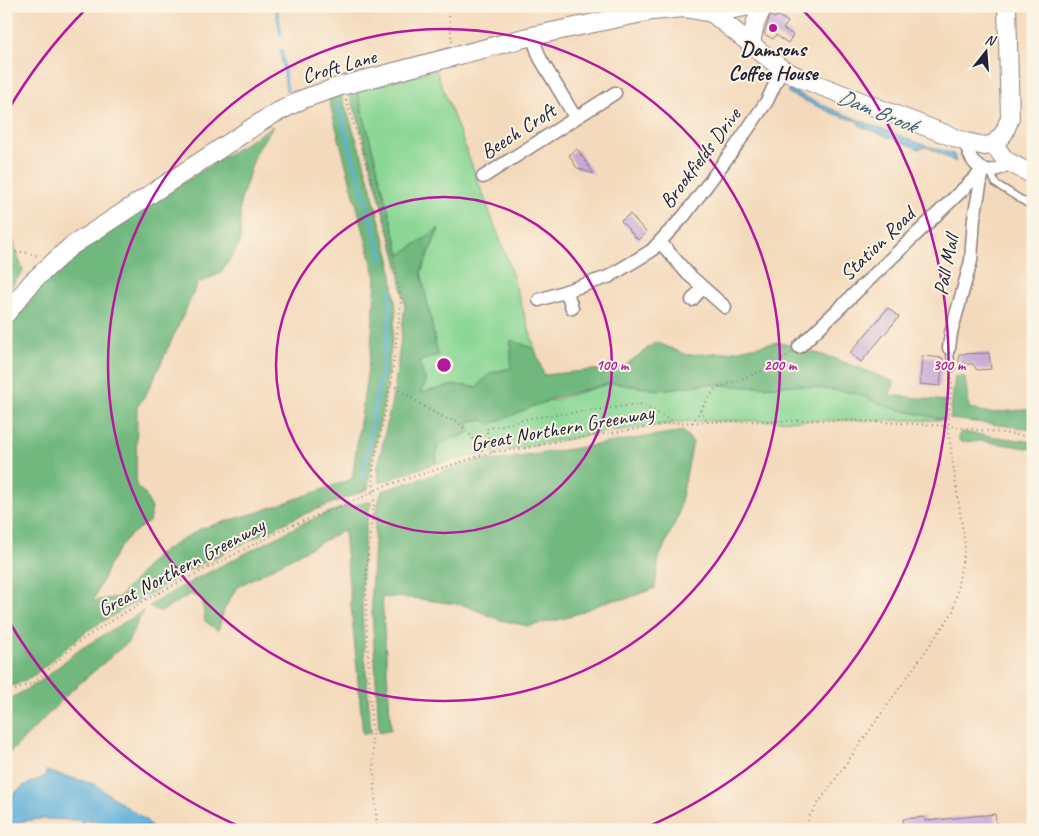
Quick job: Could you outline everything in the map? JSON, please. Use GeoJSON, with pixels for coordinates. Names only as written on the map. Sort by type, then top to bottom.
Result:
{"type":"FeatureCollection","features":[{"type":"Feature","properties":{"kind":"street"},"geometry":{"type":"LineString","coordinates":[[712,13],[751,6]]}},
{"type":"Feature","properties":{"kind":"street"},"geometry":{"type":"LineString","coordinates":[[746,39],[763,6]]}},
{"type":"Feature","properties":{"kind":"street"},"geometry":{"type":"LineString","coordinates":[[1006,6],[1011,107],[1004,133],[994,144],[1002,156],[1033,175]]}},
{"type":"Feature","properties":{"kind":"street","name":"Croft Lane"},"geometry":{"type":"LineString","coordinates":[[6,314],[32,282],[70,247],[96,228],[270,116],[303,99],[341,86],[532,36],[662,8],[684,8],[712,13],[782,69],[818,85],[966,142],[985,146],[994,144]]}},
{"type":"Feature","properties":{"kind":"street","name":"Beech Croft"},"geometry":{"type":"LineString","coordinates":[[532,36],[540,58],[576,117]]}},
{"type":"Feature","properties":{"kind":"street","name":"Brookfields Drive"},"geometry":{"type":"LineString","coordinates":[[539,300],[567,292],[621,271],[660,242],[694,202],[736,146],[767,101],[782,69]]}},
{"type":"Feature","properties":{"kind":"street","name":"Beech Croft"},"geometry":{"type":"LineString","coordinates":[[483,177],[615,92]]}},
{"type":"Feature","properties":{"kind":"street"},"geometry":{"type":"LineString","coordinates":[[966,142],[972,162],[987,171]]}},
{"type":"Feature","properties":{"kind":"street","name":"Station Road"},"geometry":{"type":"LineString","coordinates":[[799,347],[987,171],[1001,169],[1011,162]]}},
{"type":"Feature","properties":{"kind":"street","name":"Pall Mall"},"geometry":{"type":"LineString","coordinates":[[949,348],[951,333],[972,261],[974,218],[987,171]]}},
{"type":"Feature","properties":{"kind":"street"},"geometry":{"type":"LineString","coordinates":[[660,242],[702,288],[724,308]]}},
{"type":"Feature","properties":{"kind":"street"},"geometry":{"type":"LineString","coordinates":[[692,300],[702,288]]}},
{"type":"Feature","properties":{"kind":"street"},"geometry":{"type":"LineString","coordinates":[[567,292],[572,308]]}},
{"type":"Feature","properties":{"kind":"lane"},"geometry":{"type":"LineString","coordinates":[[987,171],[996,184],[1033,207]]}},
{"type":"Feature","properties":{"kind":"lane","name":"Pall Mall"},"geometry":{"type":"LineString","coordinates":[[949,348],[952,368]]}},
{"type":"Feature","properties":{"kind":"path"},"geometry":{"type":"LineString","coordinates":[[448,6],[454,57]]}},
{"type":"Feature","properties":{"kind":"path"},"geometry":{"type":"LineString","coordinates":[[341,86],[352,116],[396,268],[401,302],[391,384],[373,468],[374,502],[367,562],[366,616],[377,830]]}},
{"type":"Feature","properties":{"kind":"path"},"geometry":{"type":"LineString","coordinates":[[6,252],[24,252],[55,261]]}},
{"type":"Feature","properties":{"kind":"path"},"geometry":{"type":"LineString","coordinates":[[692,423],[715,389],[770,368],[799,347]]}},
{"type":"Feature","properties":{"kind":"path"},"geometry":{"type":"LineString","coordinates":[[804,830],[810,815],[953,612],[965,546],[948,426],[952,399],[952,368]]}},
{"type":"Feature","properties":{"kind":"path"},"geometry":{"type":"LineString","coordinates":[[391,384],[426,408],[447,419],[456,421],[470,434],[484,454]]}},
{"type":"Feature","properties":{"kind":"path"},"geometry":{"type":"LineString","coordinates":[[493,452],[486,429],[531,418],[641,404],[675,423]]}},
{"type":"Feature","properties":{"kind":"path"},"geometry":{"type":"LineString","coordinates":[[700,410],[707,422]]}},
{"type":"Feature","properties":{"kind":"path","name":"Great Northern Greenway"},"geometry":{"type":"LineString","coordinates":[[6,694],[35,682],[75,644],[145,600],[288,527],[373,491],[484,454],[675,423],[707,422],[843,420],[948,426],[1033,437]]}},
{"type":"Feature","properties":{"kind":"green space"},"geometry":{"type":"Polygon","coordinates":[[[436,70],[507,258],[535,349],[511,343],[512,368],[490,373],[477,387],[454,385],[419,394],[426,382],[419,362],[438,355],[421,272],[439,229],[400,255],[357,90],[436,70]]]}},
{"type":"Feature","properties":{"kind":"green space"},"geometry":{"type":"Polygon","coordinates":[[[357,90],[400,255],[439,228],[421,272],[438,355],[419,362],[426,382],[420,393],[454,385],[477,387],[490,373],[511,368],[511,340],[535,349],[544,375],[623,367],[656,342],[687,355],[728,352],[778,342],[833,358],[895,382],[889,395],[946,401],[945,420],[888,407],[856,393],[795,385],[749,387],[707,384],[659,390],[612,383],[556,397],[491,424],[483,420],[469,421],[468,433],[437,445],[436,463],[379,483],[378,467],[395,385],[405,305],[397,261],[357,115],[348,93],[357,90]]]}},
{"type":"Feature","properties":{"kind":"green space"},"geometry":{"type":"Polygon","coordinates":[[[341,94],[363,159],[390,259],[396,310],[383,407],[372,457],[368,489],[297,517],[191,569],[85,632],[31,678],[6,689],[6,325],[38,289],[90,245],[179,185],[273,126],[256,152],[240,203],[240,244],[221,273],[198,283],[149,389],[137,407],[136,485],[144,493],[152,508],[149,522],[137,530],[120,547],[93,601],[119,597],[158,554],[202,528],[259,512],[352,479],[371,347],[376,278],[328,97],[341,94]]]}},
{"type":"Feature","properties":{"kind":"green space"},"geometry":{"type":"Polygon","coordinates":[[[6,218],[23,271],[6,293],[6,218]]]}},
{"type":"Feature","properties":{"kind":"green space"},"geometry":{"type":"Polygon","coordinates":[[[955,376],[965,377],[969,408],[990,413],[1033,409],[1033,429],[950,419],[955,376]]]}},
{"type":"Feature","properties":{"kind":"green space"},"geometry":{"type":"Polygon","coordinates":[[[612,383],[659,390],[707,384],[749,387],[795,385],[856,393],[888,407],[945,420],[690,421],[605,432],[436,463],[437,444],[468,433],[469,421],[484,420],[612,383]]]}},
{"type":"Feature","properties":{"kind":"green space"},"geometry":{"type":"Polygon","coordinates":[[[683,431],[693,442],[678,516],[659,558],[655,588],[626,599],[611,600],[563,619],[528,626],[500,620],[464,605],[412,598],[382,597],[391,730],[379,732],[371,593],[376,511],[382,491],[480,460],[501,460],[683,431]]]}},
{"type":"Feature","properties":{"kind":"green space"},"geometry":{"type":"Polygon","coordinates":[[[961,432],[1033,442],[1033,449],[982,441],[960,442],[958,436],[961,432]]]}},
{"type":"Feature","properties":{"kind":"green space"},"geometry":{"type":"Polygon","coordinates":[[[371,502],[363,558],[362,617],[371,733],[363,734],[344,530],[237,587],[224,610],[218,631],[205,621],[202,599],[190,594],[161,612],[149,606],[203,575],[313,519],[341,508],[371,502]]]}},
{"type":"Feature","properties":{"kind":"green space"},"geometry":{"type":"Polygon","coordinates":[[[143,611],[128,642],[72,690],[6,757],[6,701],[38,683],[79,650],[143,611]]]}},
{"type":"Feature","properties":{"kind":"water"},"geometry":{"type":"Polygon","coordinates":[[[788,89],[836,111],[921,144],[954,154],[956,162],[927,147],[919,149],[860,126],[857,121],[834,114],[788,93],[788,89]]]}},
{"type":"Feature","properties":{"kind":"water"},"geometry":{"type":"Polygon","coordinates":[[[46,771],[94,784],[147,821],[152,827],[86,820],[81,823],[78,820],[39,819],[6,824],[6,799],[25,785],[46,776],[46,771]]]}},
{"type":"Feature","properties":{"kind":"building","name":"Damsons Coffee House"},"geometry":{"type":"Polygon","coordinates":[[[777,15],[788,22],[783,29],[793,35],[788,43],[776,35],[773,39],[764,34],[770,16],[775,18],[777,15]]]}},
{"type":"Feature","properties":{"kind":"building"},"geometry":{"type":"Polygon","coordinates":[[[577,149],[594,174],[577,168],[569,155],[577,149]]]}},
{"type":"Feature","properties":{"kind":"building"},"geometry":{"type":"Polygon","coordinates":[[[630,214],[646,232],[638,240],[621,221],[630,214]]]}},
{"type":"Feature","properties":{"kind":"building"},"geometry":{"type":"Polygon","coordinates":[[[888,308],[899,317],[861,362],[850,353],[888,308]]]}},
{"type":"Feature","properties":{"kind":"building"},"geometry":{"type":"Polygon","coordinates":[[[989,353],[991,369],[977,370],[973,364],[959,364],[959,354],[989,353]]]}},
{"type":"Feature","properties":{"kind":"building"},"geometry":{"type":"Polygon","coordinates":[[[922,356],[943,358],[940,386],[920,384],[922,356]]]}},
{"type":"Feature","properties":{"kind":"building"},"geometry":{"type":"Polygon","coordinates":[[[995,814],[997,830],[986,830],[986,826],[903,830],[903,819],[924,817],[925,821],[995,814]]]}},
{"type":"Feature","properties":{"kind":"waterway"},"geometry":{"type":"LineString","coordinates":[[276,6],[281,35]]}},
{"type":"Feature","properties":{"kind":"waterway"},"geometry":{"type":"LineString","coordinates":[[281,50],[287,90]]}},
{"type":"Feature","properties":{"kind":"waterway"},"geometry":{"type":"LineString","coordinates":[[337,102],[383,261]]}},
{"type":"Feature","properties":{"kind":"waterway"},"geometry":{"type":"LineString","coordinates":[[362,479],[389,327],[391,290]]}},
{"type":"Feature","properties":{"kind":"place","name":"Damsons Coffee House"},"geometry":{"type":"Point","coordinates":[773,28]}},
{"type":"Feature","properties":{"kind":"water label","name":"Dam Brook"},"geometry":{"type":"Point","coordinates":[877,111]}}]}
